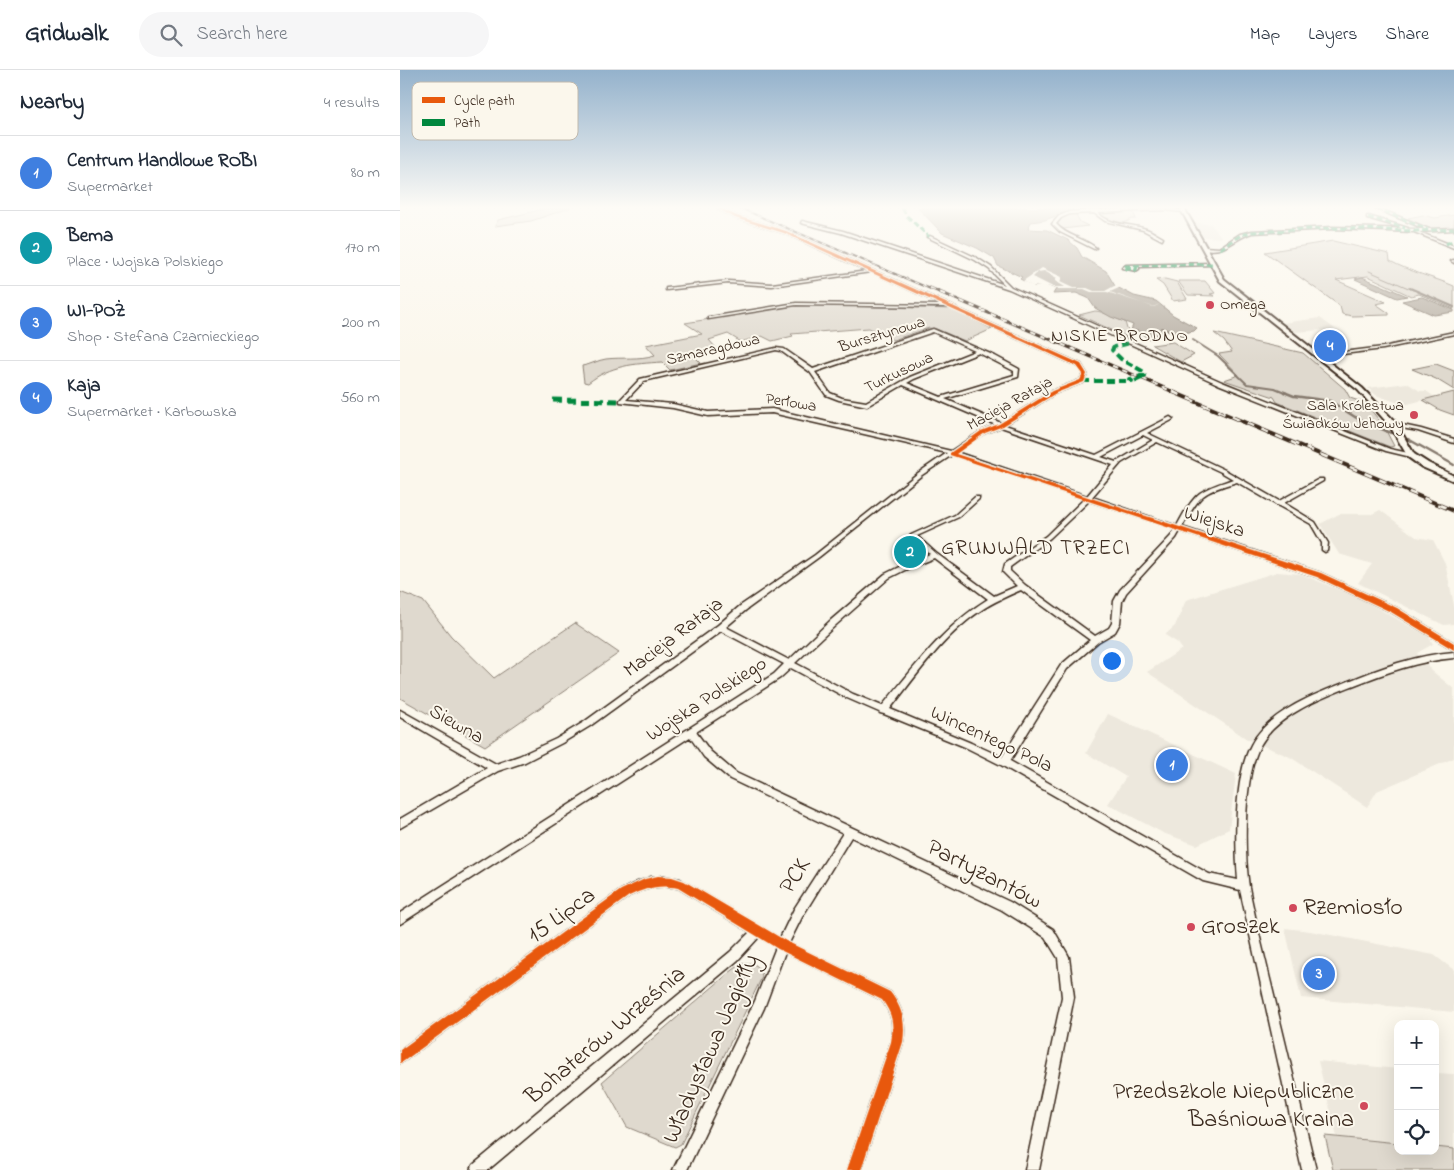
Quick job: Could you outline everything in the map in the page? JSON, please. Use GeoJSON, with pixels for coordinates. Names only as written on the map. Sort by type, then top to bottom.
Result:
{"type":"FeatureCollection","features":[{"type":"Feature","properties":{"kind":"street"},"geometry":{"type":"LineString","coordinates":[[847,259],[952,306]]}},
{"type":"Feature","properties":{"kind":"street"},"geometry":{"type":"LineString","coordinates":[[921,259],[1010,288],[1220,383],[1388,450],[1411,455]]}},
{"type":"Feature","properties":{"kind":"street"},"geometry":{"type":"LineString","coordinates":[[977,259],[990,268],[1010,288]]}},
{"type":"Feature","properties":{"kind":"street"},"geometry":{"type":"LineString","coordinates":[[1210,259],[1222,280],[1230,287],[1367,396],[1393,426],[1411,455],[1425,465],[1454,479]]}},
{"type":"Feature","properties":{"kind":"street"},"geometry":{"type":"LineString","coordinates":[[1137,266],[1212,264]]}},
{"type":"Feature","properties":{"kind":"street"},"geometry":{"type":"LineString","coordinates":[[667,289],[728,282],[772,285],[873,271]]}},
{"type":"Feature","properties":{"kind":"street"},"geometry":{"type":"LineString","coordinates":[[710,318],[796,304],[952,306]]}},
{"type":"Feature","properties":{"kind":"street","name":"Macieja Rataja"},"geometry":{"type":"LineString","coordinates":[[400,824],[495,768],[522,759],[559,741],[587,724],[743,608],[817,556],[920,474],[982,432],[1001,425],[1054,392],[1082,381],[1085,374],[1079,365],[952,306]]}},
{"type":"Feature","properties":{"kind":"street","name":"Bursztynowa"},"geometry":{"type":"LineString","coordinates":[[812,371],[932,330],[1013,366],[1018,373],[1016,376],[993,385],[941,399]]}},
{"type":"Feature","properties":{"kind":"street"},"geometry":{"type":"LineString","coordinates":[[1319,356],[1383,348],[1454,334]]}},
{"type":"Feature","properties":{"kind":"street","name":"Szmaragdowa"},"geometry":{"type":"LineString","coordinates":[[622,401],[642,380],[770,350],[782,350],[812,371]]}},
{"type":"Feature","properties":{"kind":"street","name":"Turkusowa"},"geometry":{"type":"LineString","coordinates":[[812,371],[828,394],[862,404],[872,402],[903,383],[979,352]]}},
{"type":"Feature","properties":{"kind":"street"},"geometry":{"type":"LineString","coordinates":[[903,383],[1001,425],[1117,464]]}},
{"type":"Feature","properties":{"kind":"street","name":"Perłowa"},"geometry":{"type":"LineString","coordinates":[[622,401],[673,406],[708,414],[772,411],[882,435],[952,454]]}},
{"type":"Feature","properties":{"kind":"street"},"geometry":{"type":"LineString","coordinates":[[1096,457],[1170,419]]}},
{"type":"Feature","properties":{"kind":"street"},"geometry":{"type":"LineString","coordinates":[[1393,426],[1419,430],[1454,441]]}},
{"type":"Feature","properties":{"kind":"street"},"geometry":{"type":"LineString","coordinates":[[1143,433],[1223,471],[1313,523],[1325,543],[1325,550]]}},
{"type":"Feature","properties":{"kind":"street"},"geometry":{"type":"LineString","coordinates":[[1095,640],[1022,587],[1006,572],[1008,566],[1048,537],[1088,498],[1117,464],[1156,440]]}},
{"type":"Feature","properties":{"kind":"street","name":"Wiejska"},"geometry":{"type":"LineString","coordinates":[[952,454],[1319,574],[1394,610],[1454,647]]}},
{"type":"Feature","properties":{"kind":"street"},"geometry":{"type":"LineString","coordinates":[[1004,762],[1064,667],[1095,640],[1112,630],[1116,623],[1120,597],[1174,537],[1187,513],[1202,495],[1220,485],[1236,480]]}},
{"type":"Feature","properties":{"kind":"street"},"geometry":{"type":"LineString","coordinates":[[1278,504],[1322,480]]}},
{"type":"Feature","properties":{"kind":"street"},"geometry":{"type":"LineString","coordinates":[[977,498],[957,516],[913,536],[994,600]]}},
{"type":"Feature","properties":{"kind":"street","name":"Wojska Polskiego"},"geometry":{"type":"LineString","coordinates":[[400,918],[777,676],[840,616],[887,576],[935,555]]}},
{"type":"Feature","properties":{"kind":"street"},"geometry":{"type":"LineString","coordinates":[[883,710],[944,639],[966,619],[994,600],[1022,587]]}},
{"type":"Feature","properties":{"kind":"street","name":"Wincentego Pola"},"geometry":{"type":"LineString","coordinates":[[721,626],[790,664],[883,710],[968,744],[1004,762],[1206,878],[1244,886]]}},
{"type":"Feature","properties":{"kind":"street"},"geometry":{"type":"LineString","coordinates":[[1308,1170],[1244,886],[1243,823],[1248,761],[1256,744],[1269,728],[1306,703],[1329,692],[1416,661],[1443,655],[1454,655]]}},
{"type":"Feature","properties":{"kind":"street","name":"Siewna"},"geometry":{"type":"LineString","coordinates":[[400,713],[495,768]]}},
{"type":"Feature","properties":{"kind":"street","name":"Partyzantów"},"geometry":{"type":"LineString","coordinates":[[691,732],[707,754],[733,776],[1006,906],[1049,933],[1063,956],[1068,997],[1032,1170]]}},
{"type":"Feature","properties":{"kind":"street","name":"PCK"},"geometry":{"type":"LineString","coordinates":[[782,945],[813,888],[849,832]]}},
{"type":"Feature","properties":{"kind":"street","name":"15 Lipca"},"geometry":{"type":"LineString","coordinates":[[400,1057],[625,894],[651,881],[666,880],[680,884],[782,945],[886,996],[894,1006],[899,1017],[900,1029],[897,1042],[854,1170]]}},
{"type":"Feature","properties":{"kind":"street","name":"Bohaterów Września"},"geometry":{"type":"LineString","coordinates":[[478,1170],[727,962],[758,932]]}},
{"type":"Feature","properties":{"kind":"street","name":"Władysława Jagiełły"},"geometry":{"type":"LineString","coordinates":[[680,1170],[760,1004],[782,945]]}},
{"type":"Feature","properties":{"kind":"shaded area"},"geometry":{"type":"Polygon","coordinates":[[[995,259],[1086,259],[1106,271],[1115,286],[1134,296],[1156,301],[1173,315],[1197,328],[1194,331],[1184,333],[1165,330],[1149,339],[1138,331],[1131,330],[1133,325],[1111,317],[1095,308],[1088,298],[1076,293],[1053,294],[1056,289],[1046,285],[1034,286],[1020,279],[1022,277],[998,266],[995,259]]]}},
{"type":"Feature","properties":{"kind":"shaded area"},"geometry":{"type":"Polygon","coordinates":[[[1275,259],[1390,259],[1398,265],[1454,286],[1454,309],[1419,294],[1411,296],[1368,276],[1336,280],[1386,302],[1376,304],[1389,313],[1389,315],[1352,316],[1342,314],[1340,306],[1275,259]]]}},
{"type":"Feature","properties":{"kind":"shaded area"},"geometry":{"type":"Polygon","coordinates":[[[1362,277],[1407,296],[1397,298],[1355,279],[1362,277]]]}},
{"type":"Feature","properties":{"kind":"shaded area"},"geometry":{"type":"Polygon","coordinates":[[[1165,279],[1177,282],[1187,299],[1173,301],[1163,285],[1156,280],[1165,279]]]}},
{"type":"Feature","properties":{"kind":"shaded area"},"geometry":{"type":"Polygon","coordinates":[[[1178,281],[1205,281],[1215,293],[1210,294],[1215,296],[1188,295],[1178,281]]]}},
{"type":"Feature","properties":{"kind":"shaded area"},"geometry":{"type":"Polygon","coordinates":[[[1422,297],[1454,310],[1454,312],[1434,315],[1402,301],[1422,297]]]}},
{"type":"Feature","properties":{"kind":"shaded area"},"geometry":{"type":"Polygon","coordinates":[[[790,306],[952,309],[992,329],[965,341],[929,328],[893,340],[869,328],[791,334],[793,336],[772,341],[762,336],[741,342],[728,334],[709,340],[716,348],[692,354],[701,363],[670,370],[662,362],[623,366],[605,372],[588,383],[584,382],[582,366],[606,359],[655,355],[646,345],[702,334],[685,323],[790,306]]]}},
{"type":"Feature","properties":{"kind":"shaded area"},"geometry":{"type":"Polygon","coordinates":[[[1095,311],[1125,322],[1127,329],[1133,336],[1127,337],[1079,315],[1095,311]]]}},
{"type":"Feature","properties":{"kind":"shaded area"},"geometry":{"type":"Polygon","coordinates":[[[1320,318],[1335,329],[1295,332],[1282,323],[1320,318]]]}},
{"type":"Feature","properties":{"kind":"shaded area"},"geometry":{"type":"Polygon","coordinates":[[[1214,333],[1303,353],[1345,389],[1350,398],[1365,403],[1383,425],[1394,446],[1390,447],[1277,402],[1274,397],[1224,380],[1239,375],[1219,354],[1232,352],[1224,341],[1214,333]]]}},
{"type":"Feature","properties":{"kind":"shaded area"},"geometry":{"type":"Polygon","coordinates":[[[1173,342],[1194,355],[1181,362],[1152,345],[1173,342]]]}},
{"type":"Feature","properties":{"kind":"shaded area"},"geometry":{"type":"Polygon","coordinates":[[[1436,364],[1454,371],[1454,390],[1436,379],[1412,369],[1436,364]]]}},
{"type":"Feature","properties":{"kind":"shaded area"},"geometry":{"type":"Polygon","coordinates":[[[1407,383],[1435,397],[1404,405],[1376,395],[1368,388],[1407,383]]]}},
{"type":"Feature","properties":{"kind":"shaded area"},"geometry":{"type":"Polygon","coordinates":[[[1454,392],[1454,415],[1440,410],[1423,400],[1454,392]]]}},
{"type":"Feature","properties":{"kind":"shaded area"},"geometry":{"type":"Polygon","coordinates":[[[1380,510],[1416,537],[1433,540],[1445,563],[1454,605],[1454,624],[1444,625],[1358,583],[1372,564],[1339,554],[1320,524],[1339,514],[1372,514],[1380,510]]]}},
{"type":"Feature","properties":{"kind":"shaded area"},"geometry":{"type":"Polygon","coordinates":[[[1277,572],[1301,574],[1361,599],[1429,637],[1433,644],[1417,653],[1432,671],[1454,689],[1454,758],[1377,791],[1367,807],[1290,757],[1247,739],[1147,672],[1182,649],[1178,643],[1165,635],[1175,626],[1186,600],[1277,572]]]}},
{"type":"Feature","properties":{"kind":"shaded area"},"geometry":{"type":"Polygon","coordinates":[[[400,592],[423,601],[451,636],[494,678],[575,623],[619,653],[485,746],[400,698],[400,592]]]}},
{"type":"Feature","properties":{"kind":"shaded area"},"geometry":{"type":"Polygon","coordinates":[[[1108,714],[1236,774],[1229,829],[1197,845],[1163,833],[1108,804],[1126,777],[1086,753],[1108,714]]]}},
{"type":"Feature","properties":{"kind":"shaded area"},"geometry":{"type":"Polygon","coordinates":[[[1285,928],[1310,931],[1434,955],[1454,970],[1454,1012],[1301,998],[1285,928]]]}},
{"type":"Feature","properties":{"kind":"shaded area"},"geometry":{"type":"Polygon","coordinates":[[[750,963],[759,968],[762,977],[681,1144],[675,1147],[627,1127],[602,1082],[729,973],[741,964],[750,963]]]}},
{"type":"Feature","properties":{"kind":"shaded area","name":"Przedszkole Niepubliczne Baśniowa Kraina"},"geometry":{"type":"Polygon","coordinates":[[[1318,1061],[1394,1069],[1394,1143],[1337,1137],[1318,1061]]]}},
{"type":"Feature","properties":{"kind":"shaded area"},"geometry":{"type":"Polygon","coordinates":[[[1439,1073],[1454,1074],[1454,1149],[1439,1147],[1439,1073]]]}},
{"type":"Feature","properties":{"kind":"shaded area"},"geometry":{"type":"Polygon","coordinates":[[[1325,1136],[1394,1143],[1394,1155],[1439,1155],[1439,1147],[1454,1149],[1454,1170],[1333,1170],[1325,1136]]]}},
{"type":"Feature","properties":{"kind":"pier"},"geometry":{"type":"Polygon","coordinates":[[[1042,268],[1062,277],[1060,282],[1073,288],[1087,288],[1094,291],[1105,291],[1116,285],[1121,287],[1110,292],[1142,303],[1107,292],[1091,292],[1084,289],[1056,289],[1047,286],[1032,286],[1023,281],[1042,268]],[[1044,271],[1038,272],[1033,277],[1053,287],[1065,287],[1055,281],[1057,278],[1044,271]]]}},
{"type":"Feature","properties":{"kind":"waterway"},"geometry":{"type":"LineString","coordinates":[[1369,271],[1413,290]]}},
{"type":"Feature","properties":{"kind":"waterway"},"geometry":{"type":"LineString","coordinates":[[1410,288],[1454,307]]}},
{"type":"Feature","properties":{"kind":"waterway"},"geometry":{"type":"LineString","coordinates":[[1161,328],[1187,338]]}},
{"type":"Feature","properties":{"kind":"waterway"},"geometry":{"type":"LineString","coordinates":[[1193,340],[1218,356],[1247,384],[1275,388],[1287,393]]}},
{"type":"Feature","properties":{"kind":"waterway"},"geometry":{"type":"LineString","coordinates":[[1284,392],[1294,396],[1330,401],[1355,417],[1391,433]]}},
{"type":"Feature","properties":{"kind":"waterway"},"geometry":{"type":"LineString","coordinates":[[1408,439],[1454,465]]}},
{"type":"Feature","properties":{"kind":"railway"},"geometry":{"type":"LineString","coordinates":[[861,259],[933,290]]}},
{"type":"Feature","properties":{"kind":"railway"},"geometry":{"type":"LineString","coordinates":[[930,288],[1176,393]]}},
{"type":"Feature","properties":{"kind":"railway"},"geometry":{"type":"LineString","coordinates":[[1173,392],[1454,511]]}},
{"type":"Feature","properties":{"kind":"marked path"},"geometry":{"type":"LineString","coordinates":[[1137,266],[1136,270],[1124,268],[1126,266],[1212,264]]}},
{"type":"Feature","properties":{"kind":"marked path"},"geometry":{"type":"LineString","coordinates":[[1082,381],[1132,381],[1129,379],[1135,381],[1144,377],[1140,376],[1145,376],[1144,372],[1121,359],[1112,350],[1114,347],[1130,343]]}},
{"type":"Feature","properties":{"kind":"marked path"},"geometry":{"type":"LineString","coordinates":[[553,400],[622,401]]}},
{"type":"Feature","properties":{"kind":"cycle path"},"geometry":{"type":"LineString","coordinates":[[845,259],[1079,365],[1085,374],[1082,381],[1054,392],[1001,425],[983,432],[952,454]]}},
{"type":"Feature","properties":{"kind":"cycle path"},"geometry":{"type":"LineString","coordinates":[[952,454],[1319,575],[1394,610],[1454,647]]}},
{"type":"Feature","properties":{"kind":"cycle path"},"geometry":{"type":"LineString","coordinates":[[400,1057],[625,893],[651,882],[672,882],[680,884],[782,945],[886,996],[894,1007],[899,1023],[897,1042],[854,1170]]}},
{"type":"Feature","properties":{"kind":"place","name":"Omega"},"geometry":{"type":"Point","coordinates":[1210,305]}},
{"type":"Feature","properties":{"kind":"place","name":"Kaja"},"geometry":{"type":"Point","coordinates":[1330,346]}},
{"type":"Feature","properties":{"kind":"place","name":"Sala Królestwa Świadków Jehowy"},"geometry":{"type":"Point","coordinates":[1414,415]}},
{"type":"Feature","properties":{"kind":"place","name":"Bema"},"geometry":{"type":"Point","coordinates":[910,552]}},
{"type":"Feature","properties":{"kind":"place","name":"Centrum Handlowe ROBI"},"geometry":{"type":"Point","coordinates":[1172,765]}},
{"type":"Feature","properties":{"kind":"place","name":"Rzemiosło"},"geometry":{"type":"Point","coordinates":[1293,908]}},
{"type":"Feature","properties":{"kind":"place","name":"Groszek"},"geometry":{"type":"Point","coordinates":[1191,927]}},
{"type":"Feature","properties":{"kind":"place","name":"WI-POŻ"},"geometry":{"type":"Point","coordinates":[1319,974]}},
{"type":"Feature","properties":{"kind":"place","name":"Przedszkole Niepubliczne Baśniowa Kraina"},"geometry":{"type":"Point","coordinates":[1364,1106]}},
{"type":"Feature","properties":{"kind":"district","name":"NISKIE BRODNO"},"geometry":{"type":"Point","coordinates":[1120,337]}},
{"type":"Feature","properties":{"kind":"district","name":"GRUNWALD TRZECI"},"geometry":{"type":"Point","coordinates":[1036,549]}}]}
